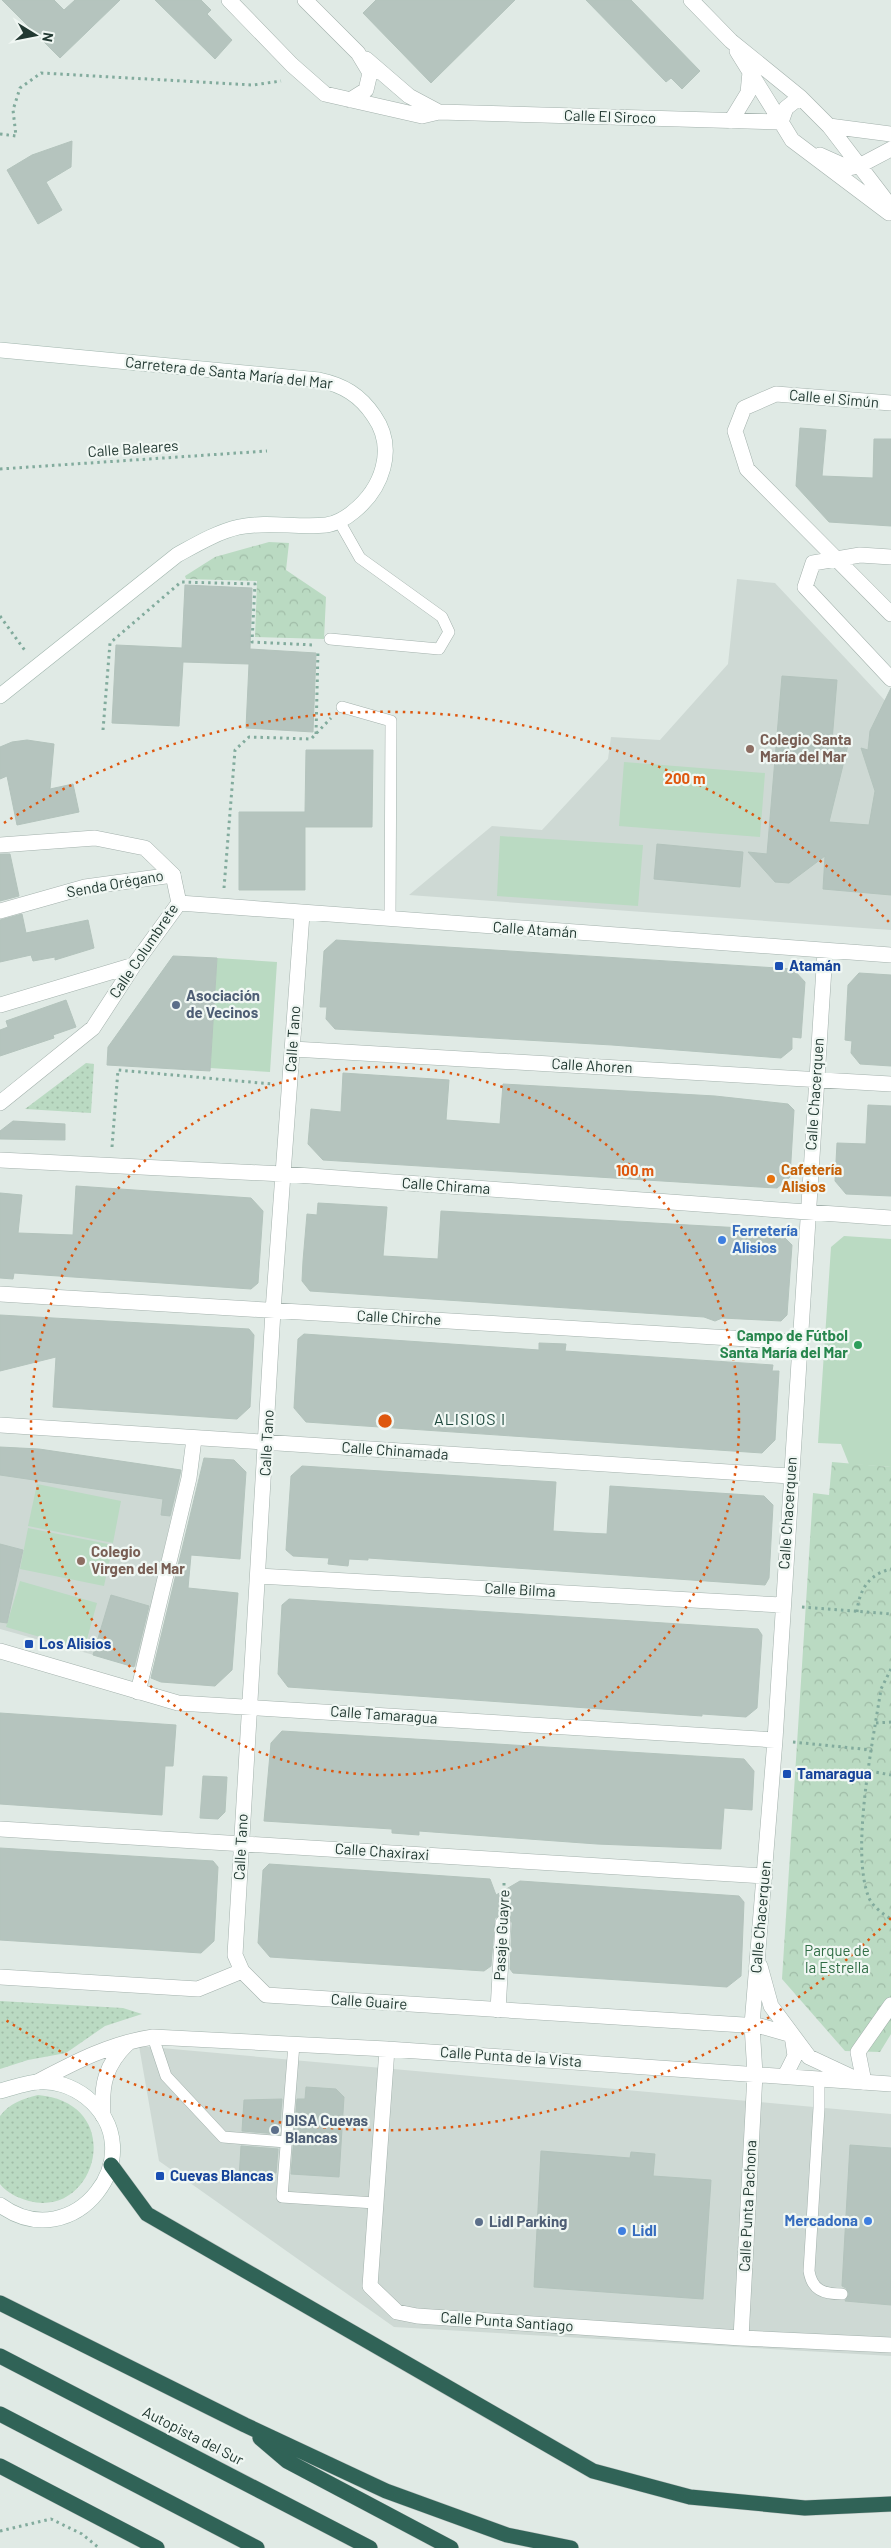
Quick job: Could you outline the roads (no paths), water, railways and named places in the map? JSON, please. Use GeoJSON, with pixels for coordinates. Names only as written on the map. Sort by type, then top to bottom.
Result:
{"type":"FeatureCollection","features":[{"type":"Feature","properties":{"kind":"highway"},"geometry":{"type":"LineString","coordinates":[[111,2165],[147,2214],[593,2471],[690,2497],[805,2508],[891,2504]]}},
{"type":"Feature","properties":{"kind":"highway"},"geometry":{"type":"LineString","coordinates":[[0,2303],[245,2425],[386,2491],[507,2535],[571,2548]]}},
{"type":"Feature","properties":{"kind":"highway","name":"Autopista del Sur"},"geometry":{"type":"LineString","coordinates":[[0,2356],[370,2548]]}},
{"type":"Feature","properties":{"kind":"highway"},"geometry":{"type":"LineString","coordinates":[[0,2414],[257,2548]]}},
{"type":"Feature","properties":{"kind":"highway"},"geometry":{"type":"LineString","coordinates":[[245,2425],[286,2461],[450,2548]]}},
{"type":"Feature","properties":{"kind":"highway"},"geometry":{"type":"LineString","coordinates":[[0,2466],[157,2548]]}},
{"type":"Feature","properties":{"kind":"street","name":"Calle El Siroco"},"geometry":{"type":"LineString","coordinates":[[229,0],[325,94],[422,116],[439,112],[781,122]]}},
{"type":"Feature","properties":{"kind":"street"},"geometry":{"type":"LineString","coordinates":[[305,0],[358,53],[370,74],[366,90],[350,100]]}},
{"type":"Feature","properties":{"kind":"street"},"geometry":{"type":"LineString","coordinates":[[691,0],[731,41],[800,96],[830,126],[891,207]]}},
{"type":"Feature","properties":{"kind":"street"},"geometry":{"type":"LineString","coordinates":[[731,41],[792,140],[891,214]]}},
{"type":"Feature","properties":{"kind":"street","name":"Calle El Siroco"},"geometry":{"type":"LineString","coordinates":[[358,53],[425,107],[439,112]]}},
{"type":"Feature","properties":{"kind":"street"},"geometry":{"type":"LineString","coordinates":[[731,121],[748,93],[750,72]]}},
{"type":"Feature","properties":{"kind":"street"},"geometry":{"type":"LineString","coordinates":[[781,122],[786,108],[800,96]]}},
{"type":"Feature","properties":{"kind":"street"},"geometry":{"type":"LineString","coordinates":[[830,126],[891,134]]}},
{"type":"Feature","properties":{"kind":"street"},"geometry":{"type":"LineString","coordinates":[[807,152],[828,157],[849,168],[859,166],[891,149]]}},
{"type":"Feature","properties":{"kind":"street","name":"Carretera de Santa María del Mar"},"geometry":{"type":"LineString","coordinates":[[0,350],[319,380],[349,389],[362,400],[380,424],[386,454],[383,472],[377,486],[359,508],[338,521],[327,525],[269,523],[238,527],[207,538],[177,555],[0,696]]}},
{"type":"Feature","properties":{"kind":"street","name":"Calle el Simún"},"geometry":{"type":"LineString","coordinates":[[836,559],[747,470],[735,431],[744,408],[776,394],[891,403]]}},
{"type":"Feature","properties":{"kind":"street"},"geometry":{"type":"LineString","coordinates":[[891,557],[860,555],[813,562],[805,587],[891,679]]}},
{"type":"Feature","properties":{"kind":"street"},"geometry":{"type":"LineString","coordinates":[[836,559],[891,614]]}},
{"type":"Feature","properties":{"kind":"street"},"geometry":{"type":"LineString","coordinates":[[0,845],[95,838],[145,848],[173,875]]}},
{"type":"Feature","properties":{"kind":"street","name":"Calle Columbrete"},"geometry":{"type":"LineString","coordinates":[[0,1103],[93,1028],[134,965],[179,903],[173,875]]}},
{"type":"Feature","properties":{"kind":"street","name":"Senda Orégano"},"geometry":{"type":"LineString","coordinates":[[0,911],[85,887],[173,875]]}},
{"type":"Feature","properties":{"kind":"street","name":"Calle Atamán"},"geometry":{"type":"LineString","coordinates":[[179,903],[302,914],[891,956]]}},
{"type":"Feature","properties":{"kind":"street","name":"Calle Tano"},"geometry":{"type":"LineString","coordinates":[[242,1971],[235,1955],[241,1843],[274,1311],[302,914]]}},
{"type":"Feature","properties":{"kind":"street","name":"Calle Chacerquen"},"geometry":{"type":"LineString","coordinates":[[755,2074],[752,2026],[775,1740],[807,1211],[826,952]]}},
{"type":"Feature","properties":{"kind":"street"},"geometry":{"type":"LineString","coordinates":[[0,1006],[134,965]]}},
{"type":"Feature","properties":{"kind":"street","name":"Calle Ahoren"},"geometry":{"type":"LineString","coordinates":[[293,1050],[816,1078],[891,1084]]}},
{"type":"Feature","properties":{"kind":"street","name":"Calle Chirama"},"geometry":{"type":"LineString","coordinates":[[0,1160],[283,1174],[891,1218]]}},
{"type":"Feature","properties":{"kind":"street","name":"Calle Chirche"},"geometry":{"type":"LineString","coordinates":[[0,1294],[799,1342]]}},
{"type":"Feature","properties":{"kind":"street","name":"Calle Chinamada"},"geometry":{"type":"LineString","coordinates":[[0,1425],[790,1476]]}},
{"type":"Feature","properties":{"kind":"street"},"geometry":{"type":"LineString","coordinates":[[138,1692],[189,1478],[194,1439]]}},
{"type":"Feature","properties":{"kind":"street","name":"Calle Bilma"},"geometry":{"type":"LineString","coordinates":[[258,1576],[782,1605]]}},
{"type":"Feature","properties":{"kind":"street","name":"Calle Tamaragua"},"geometry":{"type":"LineString","coordinates":[[0,1651],[178,1703],[775,1740]]}},
{"type":"Feature","properties":{"kind":"street","name":"Calle Chaxiraxi"},"geometry":{"type":"LineString","coordinates":[[0,1829],[765,1876]]}},
{"type":"Feature","properties":{"kind":"street","name":"Pasaje Guayre"},"geometry":{"type":"LineString","coordinates":[[498,2010],[503,1923]]}},
{"type":"Feature","properties":{"kind":"street"},"geometry":{"type":"LineString","coordinates":[[758,1957],[771,2006],[809,2057],[864,2082]]}},
{"type":"Feature","properties":{"kind":"street"},"geometry":{"type":"LineString","coordinates":[[0,1977],[198,1989],[242,1971]]}},
{"type":"Feature","properties":{"kind":"street","name":"Calle Guaire"},"geometry":{"type":"LineString","coordinates":[[242,1971],[266,1995],[752,2026],[792,2035]]}},
{"type":"Feature","properties":{"kind":"street"},"geometry":{"type":"LineString","coordinates":[[864,2082],[858,2052],[891,2004]]}},
{"type":"Feature","properties":{"kind":"street"},"geometry":{"type":"LineString","coordinates":[[785,2076],[795,2056],[792,2035]]}},
{"type":"Feature","properties":{"kind":"street","name":"Calle Punta de la Vista"},"geometry":{"type":"LineString","coordinates":[[37,2082],[86,2056],[130,2040],[153,2037],[387,2049],[891,2084]]}},
{"type":"Feature","properties":{"kind":"street"},"geometry":{"type":"LineString","coordinates":[[103,2116],[102,2094],[107,2073],[114,2056],[130,2040]]}},
{"type":"Feature","properties":{"kind":"street","name":"Calle Punta Santiago"},"geometry":{"type":"LineString","coordinates":[[387,2049],[370,2286],[397,2312],[417,2316],[741,2338],[891,2345]]}},
{"type":"Feature","properties":{"kind":"street","name":"Calle Punta Pachona"},"geometry":{"type":"LineString","coordinates":[[741,2338],[755,2074]]}},
{"type":"Feature","properties":{"kind":"street"},"geometry":{"type":"LineString","coordinates":[[0,2091],[37,2082],[59,2083],[78,2091],[94,2103],[103,2116],[109,2128],[112,2146],[111,2165],[105,2182],[95,2196],[76,2212],[56,2219],[33,2220],[3,2209]]}},
{"type":"Feature","properties":{"kind":"street"},"geometry":{"type":"LineString","coordinates":[[0,2098],[15,2087]]}},
{"type":"Feature","properties":{"kind":"lane"},"geometry":{"type":"LineString","coordinates":[[330,638],[439,649],[449,632],[442,617],[360,558],[338,521]]}},
{"type":"Feature","properties":{"kind":"lane"},"geometry":{"type":"LineString","coordinates":[[342,707],[391,721],[390,919]]}},
{"type":"Feature","properties":{"kind":"lane"},"geometry":{"type":"LineString","coordinates":[[153,2037],[166,2076],[223,2138],[286,2142]]}},
{"type":"Feature","properties":{"kind":"lane"},"geometry":{"type":"LineString","coordinates":[[294,2044],[282,2197],[376,2203]]}},
{"type":"Feature","properties":{"kind":"lane"},"geometry":{"type":"LineString","coordinates":[[819,2079],[820,2108],[809,2271],[814,2285],[820,2291],[826,2294],[842,2294]]}},
{"type":"Feature","properties":{"kind":"place","name":"Colegio Santa María del Mar"},"geometry":{"type":"Point","coordinates":[750,749]}},
{"type":"Feature","properties":{"kind":"place","name":"Atamán"},"geometry":{"type":"Point","coordinates":[779,966]}},
{"type":"Feature","properties":{"kind":"place","name":"Asociación de Vecinos"},"geometry":{"type":"Point","coordinates":[176,1005]}},
{"type":"Feature","properties":{"kind":"place","name":"Cafetería Alisios"},"geometry":{"type":"Point","coordinates":[771,1179]}},
{"type":"Feature","properties":{"kind":"place","name":"Ferretería Alisios"},"geometry":{"type":"Point","coordinates":[722,1240]}},
{"type":"Feature","properties":{"kind":"place","name":"Campo de Fútbol Santa María del Mar"},"geometry":{"type":"Point","coordinates":[858,1345]}},
{"type":"Feature","properties":{"kind":"place","name":"Colegio Virgen del Mar"},"geometry":{"type":"Point","coordinates":[81,1561]}},
{"type":"Feature","properties":{"kind":"place","name":"Los Alisios"},"geometry":{"type":"Point","coordinates":[29,1644]}},
{"type":"Feature","properties":{"kind":"place","name":"Tamaragua"},"geometry":{"type":"Point","coordinates":[787,1774]}},
{"type":"Feature","properties":{"kind":"place","name":"DISA Cuevas Blancas"},"geometry":{"type":"Point","coordinates":[275,2130]}},
{"type":"Feature","properties":{"kind":"place","name":"Cuevas Blancas"},"geometry":{"type":"Point","coordinates":[160,2176]}},
{"type":"Feature","properties":{"kind":"place","name":"Mercadona"},"geometry":{"type":"Point","coordinates":[868,2221]}},
{"type":"Feature","properties":{"kind":"place","name":"Lidl Parking"},"geometry":{"type":"Point","coordinates":[479,2222]}},
{"type":"Feature","properties":{"kind":"place","name":"Lidl"},"geometry":{"type":"Point","coordinates":[622,2231]}},
{"type":"Feature","properties":{"kind":"district","name":"ALISIOS I"},"geometry":{"type":"Point","coordinates":[470,1419]}},
{"type":"Feature","properties":{"kind":"park label","name":"Parque de la Estrella"},"geometry":{"type":"Point","coordinates":[837,1960]}}]}
